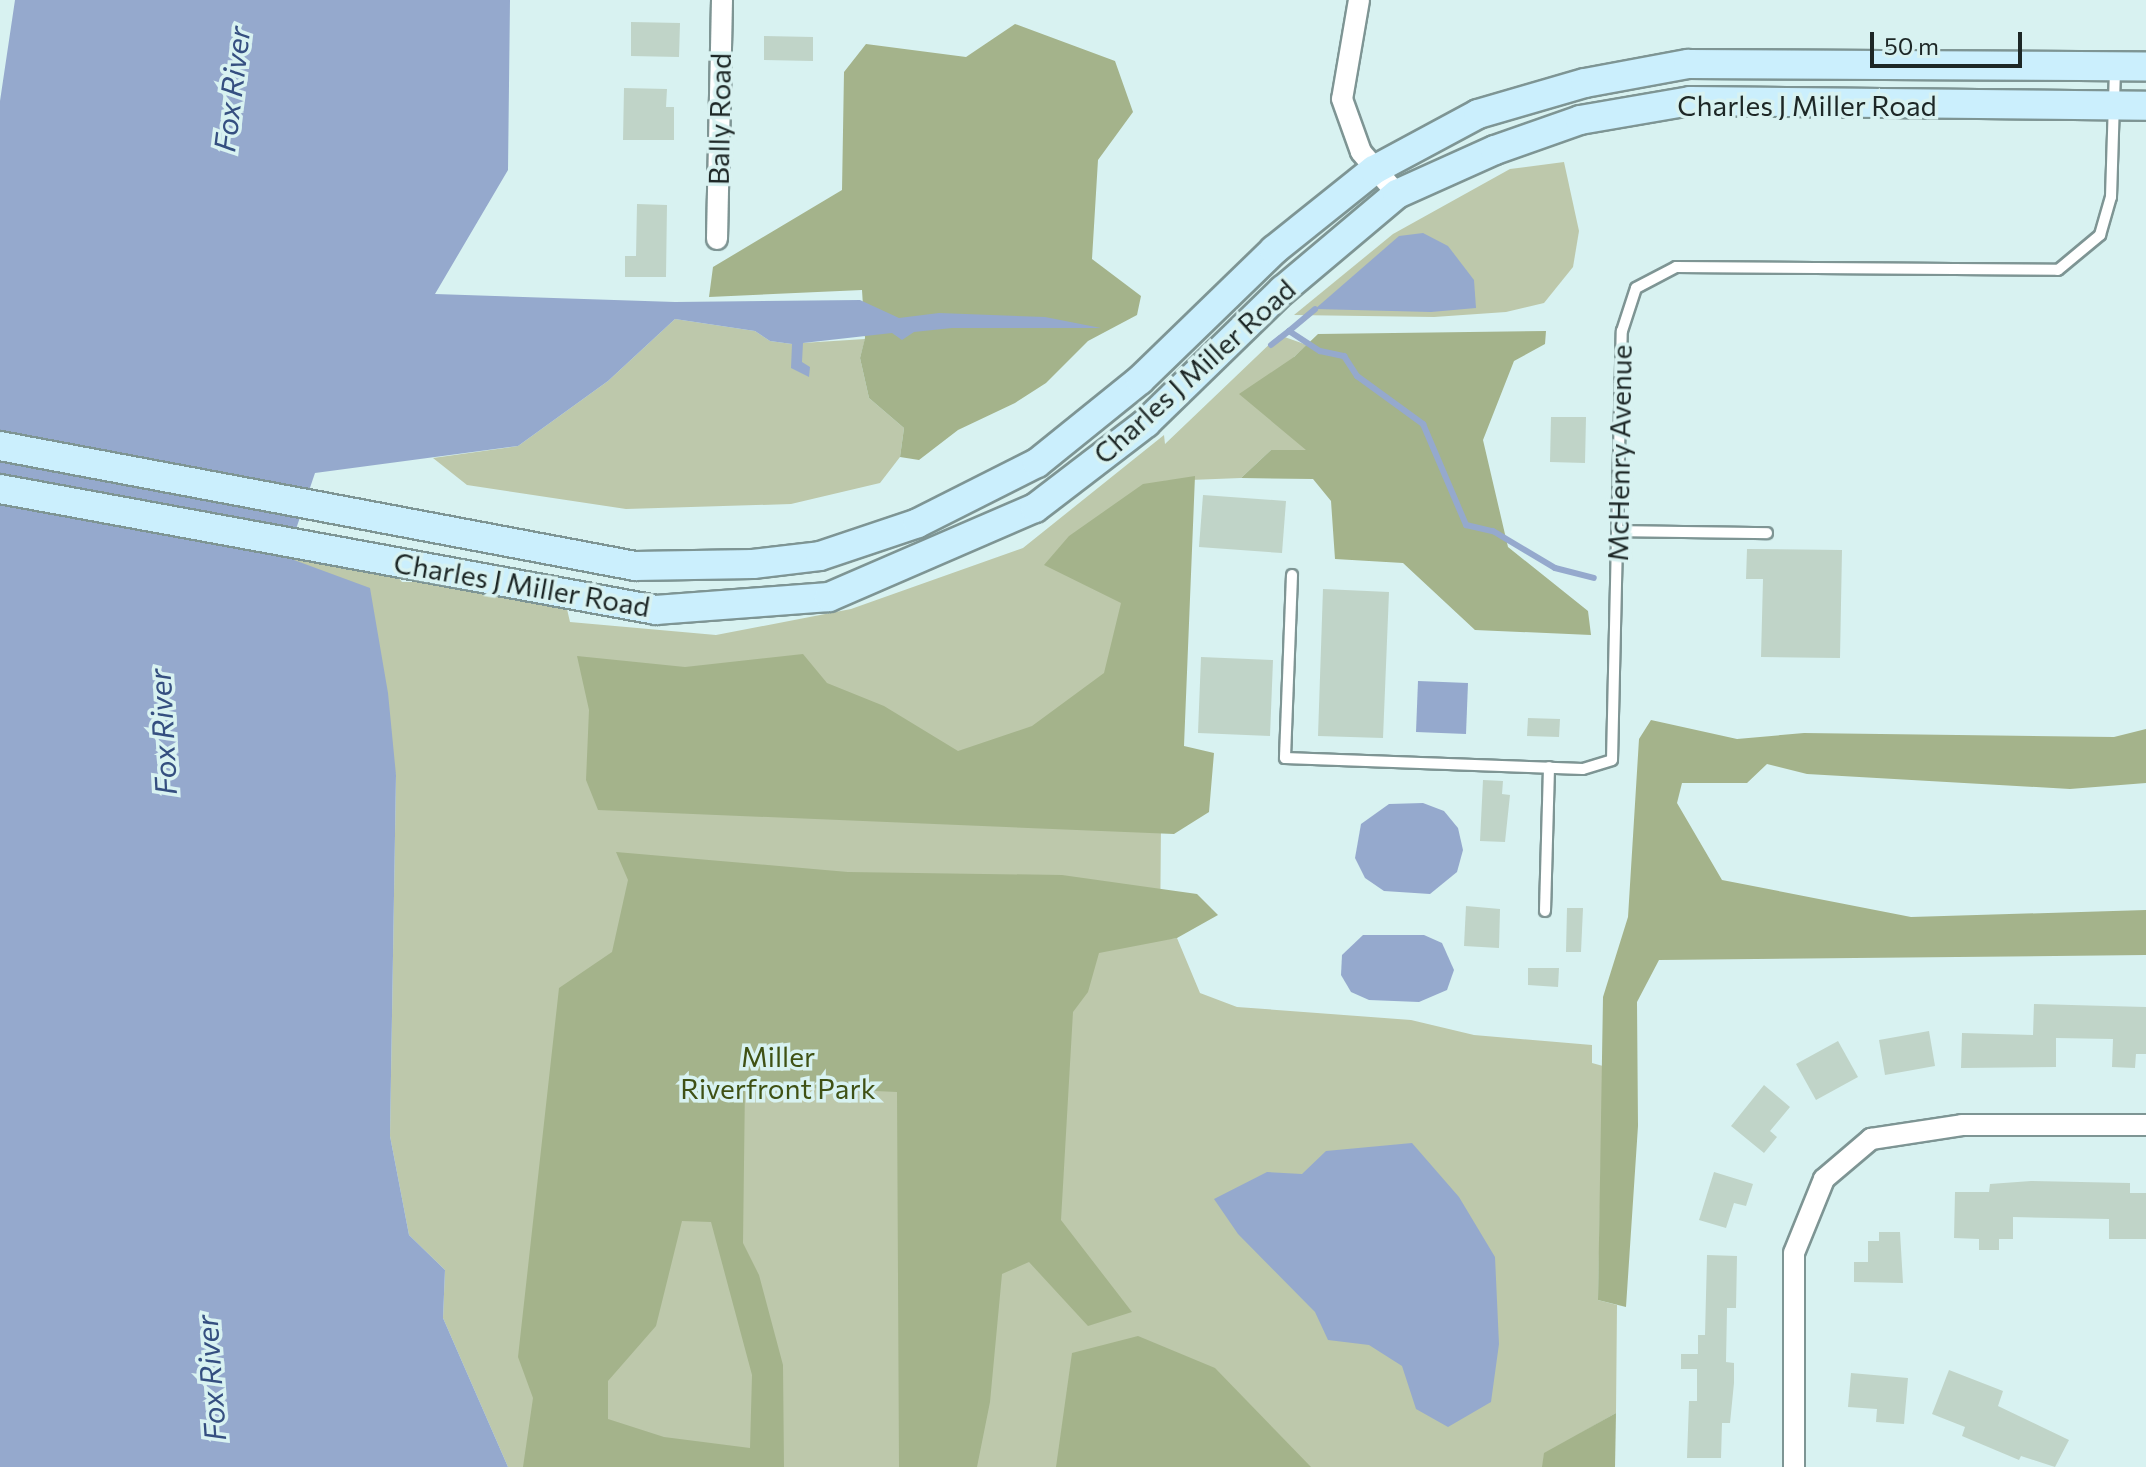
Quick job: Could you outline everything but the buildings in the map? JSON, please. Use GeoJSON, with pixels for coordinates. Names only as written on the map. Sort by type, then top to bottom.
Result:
{"type":"FeatureCollection","features":[{"type":"Feature","properties":{"kind":"street","name":"Bally Road"},"geometry":{"type":"LineString","coordinates":[[717,239],[722,0]]}},
{"type":"Feature","properties":{"kind":"street"},"geometry":{"type":"LineString","coordinates":[[1359,0],[1342,99],[1361,152],[1397,194]]}},
{"type":"Feature","properties":{"kind":"street","name":"Charles J Miller Road"},"geometry":{"type":"LineString","coordinates":[[0,446],[635,566],[753,564],[820,556],[918,523],[1037,463],[1140,380],[1274,250],[1374,170],[1478,114],[1585,83],[1688,64],[2146,66]]}},
{"type":"Feature","properties":{"kind":"street","name":"Charles J Miller Road"},"geometry":{"type":"LineString","coordinates":[[0,489],[656,610],[829,597],[1035,508],[1146,423],[1283,290],[1397,194],[1580,120],[1690,101],[2146,106]]}},
{"type":"Feature","properties":{"kind":"street"},"geometry":{"type":"LineString","coordinates":[[1794,1467],[1794,1253],[1824,1179],[1871,1139],[1962,1125],[2146,1125]]}},
{"type":"Feature","properties":{"kind":"lane","name":"McHenry Avenue"},"geometry":{"type":"LineString","coordinates":[[1292,575],[1285,758],[1583,769],[1612,760],[1622,331],[1636,288],[1676,267],[2058,270],[2100,235],[2111,197],[2115,66]]}},
{"type":"Feature","properties":{"kind":"lane"},"geometry":{"type":"LineString","coordinates":[[1617,531],[1767,533]]}},
{"type":"Feature","properties":{"kind":"lane"},"geometry":{"type":"LineString","coordinates":[[1545,911],[1549,767]]}},
{"type":"Feature","properties":{"kind":"green space"},"geometry":{"type":"Polygon","coordinates":[[[1015,24],[1115,61],[1133,112],[1098,160],[1092,259],[1141,296],[1137,315],[1088,341],[1046,383],[1015,403],[958,430],[919,460],[900,457],[904,428],[869,398],[860,358],[865,338],[862,290],[709,297],[713,267],[842,190],[844,72],[866,44],[966,57],[1015,24]]]}},
{"type":"Feature","properties":{"kind":"green space"},"geometry":{"type":"Polygon","coordinates":[[[1564,162],[1579,231],[1573,267],[1544,303],[1506,312],[1434,317],[1294,315],[1393,234],[1510,169],[1564,162]]]}},
{"type":"Feature","properties":{"kind":"green space"},"geometry":{"type":"Polygon","coordinates":[[[675,319],[755,331],[770,341],[792,344],[802,362],[802,343],[865,339],[860,358],[869,398],[904,428],[900,457],[880,483],[791,504],[626,509],[467,485],[433,458],[518,446],[608,381],[675,319]]]}},
{"type":"Feature","properties":{"kind":"green space"},"geometry":{"type":"Polygon","coordinates":[[[1546,331],[1545,344],[1514,361],[1483,440],[1508,547],[1588,611],[1591,635],[1475,630],[1403,563],[1335,559],[1331,501],[1313,479],[1241,478],[1271,450],[1306,450],[1239,394],[1294,357],[1318,334],[1546,331]]]}},
{"type":"Feature","properties":{"kind":"green space","name":"Miller Riverfront Park"},"geometry":{"type":"Polygon","coordinates":[[[1279,335],[1307,345],[1294,357],[1307,450],[1271,450],[1241,478],[1164,481],[1160,940],[1177,938],[1200,993],[1237,1007],[1411,1020],[1474,1035],[1592,1045],[1592,1063],[1603,1066],[1598,1300],[1617,1305],[1616,1413],[1581,1433],[1580,1467],[508,1467],[443,1318],[445,1270],[409,1235],[390,1136],[396,775],[294,560],[294,535],[379,554],[402,582],[442,582],[567,609],[570,622],[716,635],[851,609],[1023,548],[1164,435],[1165,444],[1279,335]]]}},
{"type":"Feature","properties":{"kind":"green space"},"geometry":{"type":"Polygon","coordinates":[[[1195,476],[1184,746],[1214,753],[1209,812],[1174,834],[598,810],[586,780],[589,710],[577,656],[685,667],[803,654],[827,683],[884,706],[958,751],[1032,726],[1104,673],[1121,603],[1044,565],[1069,536],[1143,484],[1195,476]]]}},
{"type":"Feature","properties":{"kind":"green space"},"geometry":{"type":"Polygon","coordinates":[[[1651,720],[1737,739],[1804,733],[2114,737],[2146,729],[2146,783],[2070,789],[1807,774],[1767,764],[1747,783],[1682,783],[1677,803],[1722,880],[1911,917],[2146,910],[2146,955],[1659,960],[1637,1002],[1638,1126],[1626,1307],[1598,1300],[1603,997],[1628,917],[1639,739],[1651,720]]]}},
{"type":"Feature","properties":{"kind":"green space"},"geometry":{"type":"Polygon","coordinates":[[[616,852],[848,872],[1062,875],[1197,894],[1218,915],[1177,938],[1099,953],[1088,992],[1073,1012],[1061,1220],[1132,1312],[1088,1326],[1029,1262],[1002,1274],[990,1402],[977,1467],[899,1467],[897,1092],[745,1085],[743,1243],[759,1275],[783,1365],[784,1467],[523,1467],[533,1398],[518,1357],[559,988],[612,952],[628,880],[616,852]],[[682,1221],[656,1326],[608,1381],[608,1419],[664,1437],[750,1448],[752,1375],[711,1222],[682,1221]]]}},
{"type":"Feature","properties":{"kind":"green space"},"geometry":{"type":"Polygon","coordinates":[[[1138,1336],[1215,1368],[1311,1467],[1056,1467],[1072,1353],[1138,1336]]]}},
{"type":"Feature","properties":{"kind":"green space"},"geometry":{"type":"Polygon","coordinates":[[[1616,1413],[1615,1467],[1542,1467],[1544,1453],[1616,1413]]]}},
{"type":"Feature","properties":{"kind":"water","name":"Fox River"},"geometry":{"type":"Polygon","coordinates":[[[15,0],[510,0],[508,170],[435,294],[675,302],[860,300],[899,318],[939,313],[1045,317],[1101,328],[952,328],[914,332],[902,340],[892,333],[803,343],[802,362],[810,367],[809,377],[791,368],[792,344],[770,341],[755,331],[675,319],[608,381],[518,446],[315,473],[294,535],[294,560],[370,588],[388,693],[396,775],[390,1136],[409,1235],[445,1270],[443,1318],[508,1467],[0,1467],[0,101],[15,0]]]}},
{"type":"Feature","properties":{"kind":"water"},"geometry":{"type":"Polygon","coordinates":[[[1423,233],[1448,246],[1474,280],[1476,308],[1431,312],[1315,309],[1399,236],[1423,233]]]}},
{"type":"Feature","properties":{"kind":"water"},"geometry":{"type":"Polygon","coordinates":[[[1418,681],[1468,683],[1466,734],[1416,732],[1418,681]]]}},
{"type":"Feature","properties":{"kind":"water"},"geometry":{"type":"Polygon","coordinates":[[[1423,803],[1444,811],[1458,828],[1463,850],[1457,872],[1430,894],[1384,891],[1365,878],[1355,858],[1361,824],[1389,804],[1423,803]]]}},
{"type":"Feature","properties":{"kind":"water"},"geometry":{"type":"Polygon","coordinates":[[[1363,935],[1424,935],[1442,943],[1454,970],[1447,990],[1419,1002],[1369,1000],[1351,992],[1341,975],[1342,955],[1363,935]]]}},
{"type":"Feature","properties":{"kind":"water"},"geometry":{"type":"Polygon","coordinates":[[[1412,1143],[1459,1197],[1495,1257],[1499,1344],[1491,1402],[1448,1427],[1416,1409],[1402,1366],[1369,1345],[1328,1340],[1315,1312],[1238,1234],[1214,1199],[1267,1172],[1302,1174],[1326,1151],[1412,1143]]]}},
{"type":"Feature","properties":{"kind":"waterway"},"geometry":{"type":"LineString","coordinates":[[1289,331],[1315,309]]}},
{"type":"Feature","properties":{"kind":"waterway"},"geometry":{"type":"LineString","coordinates":[[1271,345],[1289,331],[1320,351],[1344,356],[1357,376],[1423,424],[1466,525],[1493,531],[1555,568],[1594,578]]}}]}
